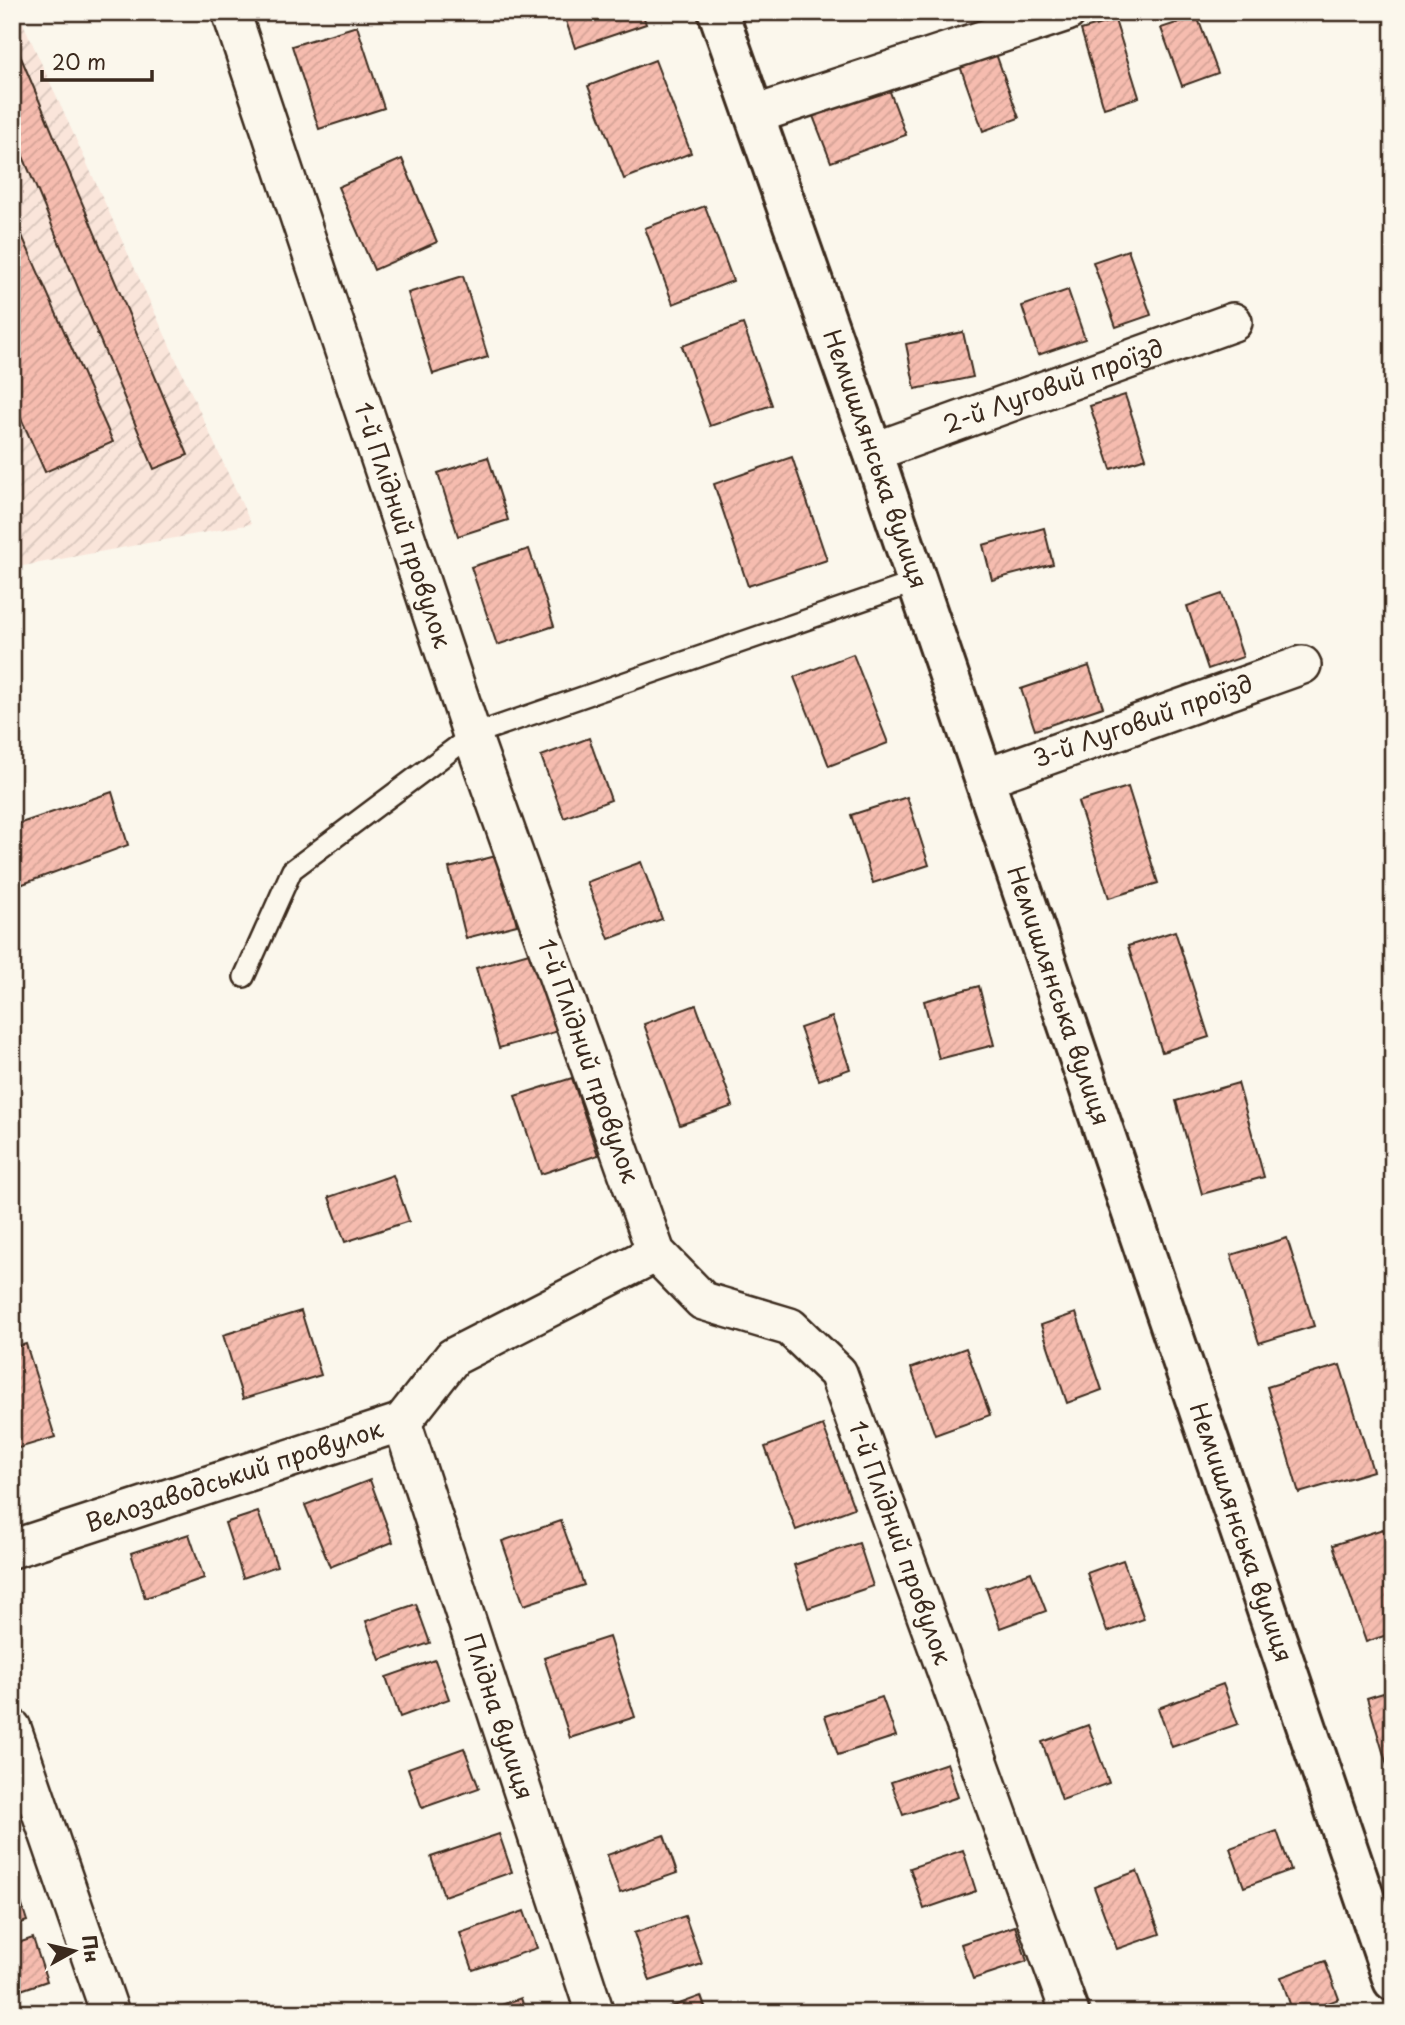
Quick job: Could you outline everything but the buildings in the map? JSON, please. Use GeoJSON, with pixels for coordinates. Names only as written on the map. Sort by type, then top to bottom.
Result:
{"type":"FeatureCollection","features":[{"type":"Feature","properties":{"kind":"street","name":"1-й Плідний провулок"},"geometry":{"type":"LineString","coordinates":[[232,12],[472,735],[656,1253],[703,1301],[790,1327],[838,1373],[1070,2013]]}},
{"type":"Feature","properties":{"kind":"street","name":"Немишлянська вулиця"},"geometry":{"type":"LineString","coordinates":[[718,12],[985,778],[1393,1981]]}},
{"type":"Feature","properties":{"kind":"street"},"geometry":{"type":"LineString","coordinates":[[754,115],[1067,12]]}},
{"type":"Feature","properties":{"kind":"street","name":"2-й Луговий проїзд"},"geometry":{"type":"LineString","coordinates":[[873,452],[1233,322]]}},
{"type":"Feature","properties":{"kind":"street","name":"3-й Луговий проїзд"},"geometry":{"type":"LineString","coordinates":[[985,778],[1301,665]]}},
{"type":"Feature","properties":{"kind":"street","name":"Велозаводський провулок"},"geometry":{"type":"LineString","coordinates":[[12,1549],[402,1422],[453,1357],[656,1253]]}},
{"type":"Feature","properties":{"kind":"street","name":"Плідна вулиця"},"geometry":{"type":"LineString","coordinates":[[402,1422],[595,2013]]}},
{"type":"Feature","properties":{"kind":"street"},"geometry":{"type":"LineString","coordinates":[[12,1728],[110,2013]]}},
{"type":"Feature","properties":{"kind":"lane"},"geometry":{"type":"LineString","coordinates":[[244,977],[292,870],[472,735],[916,582]]}},
{"type":"Feature","properties":{"kind":"shaded area"},"geometry":{"type":"Polygon","coordinates":[[[12,12],[18,12],[251,524],[12,568],[12,12]]]}}]}
